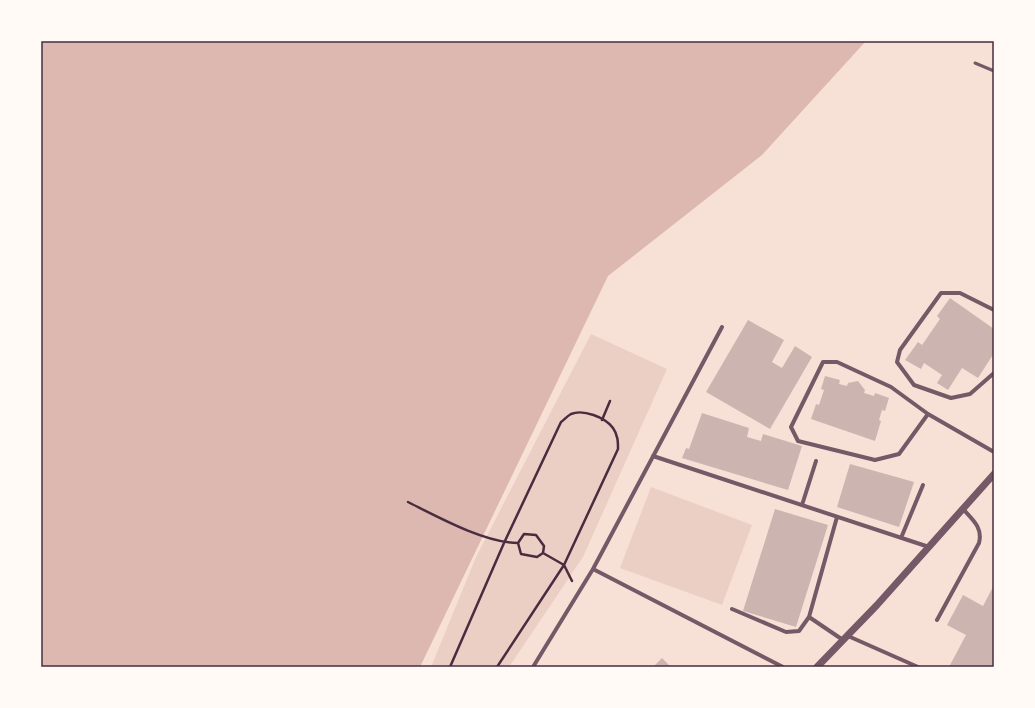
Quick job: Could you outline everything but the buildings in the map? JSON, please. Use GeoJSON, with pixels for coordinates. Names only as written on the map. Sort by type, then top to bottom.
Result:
{"type":"FeatureCollection","features":[{"type":"Feature","properties":{"kind":"street"},"geometry":{"type":"LineString","coordinates":[[994,310],[960,293],[942,293],[900,350],[897,362],[914,385],[951,398],[970,394],[994,373]]}},
{"type":"Feature","properties":{"kind":"street"},"geometry":{"type":"LineString","coordinates":[[533,667],[593,569],[722,327]]}},
{"type":"Feature","properties":{"kind":"street"},"geometry":{"type":"LineString","coordinates":[[928,414],[900,454],[875,460],[798,441],[791,427],[823,362],[837,362],[891,387],[928,414],[994,452]]}},
{"type":"Feature","properties":{"kind":"street"},"geometry":{"type":"LineString","coordinates":[[653,456],[929,547]]}},
{"type":"Feature","properties":{"kind":"street"},"geometry":{"type":"LineString","coordinates":[[802,505],[816,461]]}},
{"type":"Feature","properties":{"kind":"street"},"geometry":{"type":"LineString","coordinates":[[817,667],[846,638],[994,474]]}},
{"type":"Feature","properties":{"kind":"street"},"geometry":{"type":"LineString","coordinates":[[901,538],[924,485]]}},
{"type":"Feature","properties":{"kind":"street"},"geometry":{"type":"LineString","coordinates":[[937,620],[975,552],[980,539],[979,528],[963,509]]}},
{"type":"Feature","properties":{"kind":"street"},"geometry":{"type":"LineString","coordinates":[[732,609],[786,632],[799,631],[809,617],[837,517]]}},
{"type":"Feature","properties":{"kind":"street"},"geometry":{"type":"LineString","coordinates":[[593,569],[783,667]]}},
{"type":"Feature","properties":{"kind":"street"},"geometry":{"type":"LineString","coordinates":[[809,617],[846,638],[918,667]]}},
{"type":"Feature","properties":{"kind":"lane"},"geometry":{"type":"LineString","coordinates":[[975,63],[994,71]]}},
{"type":"Feature","properties":{"kind":"path"},"geometry":{"type":"LineString","coordinates":[[602,420],[610,401]]}},
{"type":"Feature","properties":{"kind":"path"},"geometry":{"type":"LineString","coordinates":[[450,667],[504,543],[561,422],[569,414],[580,412],[602,420],[613,428],[618,439],[618,449],[564,565],[498,667]]}},
{"type":"Feature","properties":{"kind":"path"},"geometry":{"type":"LineString","coordinates":[[408,502],[457,526],[504,543],[518,543]]}},
{"type":"Feature","properties":{"kind":"path"},"geometry":{"type":"LineString","coordinates":[[524,534],[536,535],[544,546],[543,553],[537,557],[521,554],[518,543],[524,534]]}},
{"type":"Feature","properties":{"kind":"path"},"geometry":{"type":"LineString","coordinates":[[543,553],[564,565],[569,578],[580,590]]}},
{"type":"Feature","properties":{"kind":"shaded area"},"geometry":{"type":"Polygon","coordinates":[[[41,41],[866,41],[762,155],[608,276],[420,667],[41,667],[41,41]]]}},
{"type":"Feature","properties":{"kind":"shaded area"},"geometry":{"type":"Polygon","coordinates":[[[591,334],[667,369],[583,557],[509,667],[431,667],[476,557],[591,334]]]}},
{"type":"Feature","properties":{"kind":"shaded area"},"geometry":{"type":"Polygon","coordinates":[[[651,487],[752,525],[722,605],[620,568],[651,487]]]}}]}
